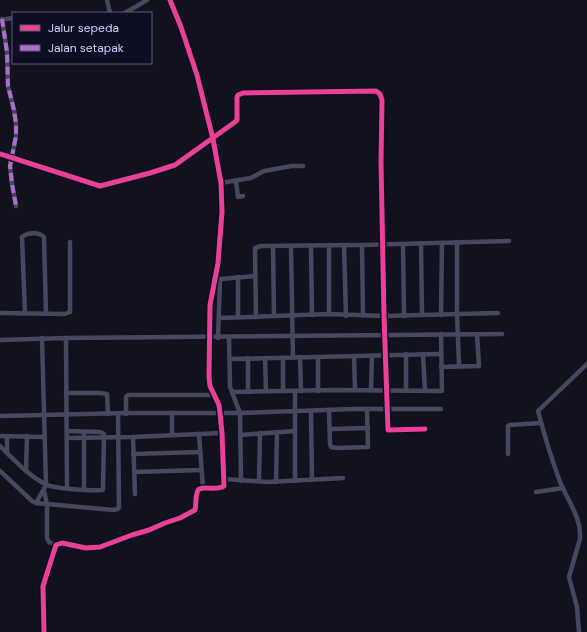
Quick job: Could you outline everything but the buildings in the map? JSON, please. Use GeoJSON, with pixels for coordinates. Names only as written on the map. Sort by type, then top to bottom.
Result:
{"type":"FeatureCollection","features":[{"type":"Feature","properties":{"kind":"street"},"geometry":{"type":"LineString","coordinates":[[107,0],[110,12]]}},
{"type":"Feature","properties":{"kind":"street"},"geometry":{"type":"LineString","coordinates":[[127,12],[147,0]]}},
{"type":"Feature","properties":{"kind":"street"},"geometry":{"type":"LineString","coordinates":[[44,491],[47,538],[49,542],[95,548],[132,534],[149,530],[193,511],[196,504],[197,491],[202,488],[221,489],[224,483],[222,433],[219,405],[213,395],[210,384],[210,305],[218,263],[222,212],[221,183],[213,139],[197,75],[181,27],[170,0]]}},
{"type":"Feature","properties":{"kind":"street"},"geometry":{"type":"LineString","coordinates":[[12,18],[1,20],[7,52],[8,86],[16,124],[16,136],[11,158],[11,177],[16,206]]}},
{"type":"Feature","properties":{"kind":"street"},"geometry":{"type":"LineString","coordinates":[[0,154],[100,186],[150,174],[175,165],[213,139],[237,120],[238,95],[244,93],[376,91],[380,94],[382,100],[381,162],[384,335],[388,430],[425,429]]}},
{"type":"Feature","properties":{"kind":"street"},"geometry":{"type":"LineString","coordinates":[[221,183],[253,177],[264,171],[292,166],[304,166]]}},
{"type":"Feature","properties":{"kind":"street"},"geometry":{"type":"LineString","coordinates":[[236,181],[238,197],[243,196]]}},
{"type":"Feature","properties":{"kind":"street"},"geometry":{"type":"LineString","coordinates":[[25,314],[22,237],[24,235],[39,233],[44,237],[46,314]]}},
{"type":"Feature","properties":{"kind":"street"},"geometry":{"type":"LineString","coordinates":[[256,317],[255,248],[261,246],[509,241]]}},
{"type":"Feature","properties":{"kind":"street"},"geometry":{"type":"LineString","coordinates":[[0,313],[65,314],[70,312],[70,242]]}},
{"type":"Feature","properties":{"kind":"street"},"geometry":{"type":"LineString","coordinates":[[457,242],[459,366]]}},
{"type":"Feature","properties":{"kind":"street"},"geometry":{"type":"LineString","coordinates":[[421,243],[422,316]]}},
{"type":"Feature","properties":{"kind":"street"},"geometry":{"type":"LineString","coordinates":[[441,315],[442,243]]}},
{"type":"Feature","properties":{"kind":"street"},"geometry":{"type":"LineString","coordinates":[[403,244],[404,316]]}},
{"type":"Feature","properties":{"kind":"street"},"geometry":{"type":"LineString","coordinates":[[329,245],[329,314]]}},
{"type":"Feature","properties":{"kind":"street"},"geometry":{"type":"LineString","coordinates":[[344,245],[346,316]]}},
{"type":"Feature","properties":{"kind":"street"},"geometry":{"type":"LineString","coordinates":[[362,245],[363,315]]}},
{"type":"Feature","properties":{"kind":"street"},"geometry":{"type":"LineString","coordinates":[[273,246],[274,316]]}},
{"type":"Feature","properties":{"kind":"street"},"geometry":{"type":"LineString","coordinates":[[291,246],[293,357]]}},
{"type":"Feature","properties":{"kind":"street"},"geometry":{"type":"LineString","coordinates":[[311,246],[312,315]]}},
{"type":"Feature","properties":{"kind":"street"},"geometry":{"type":"LineString","coordinates":[[218,338],[220,281],[224,278],[255,276]]}},
{"type":"Feature","properties":{"kind":"street"},"geometry":{"type":"LineString","coordinates":[[238,277],[238,317]]}},
{"type":"Feature","properties":{"kind":"street"},"geometry":{"type":"LineString","coordinates":[[219,318],[329,314],[346,316],[422,316],[498,313]]}},
{"type":"Feature","properties":{"kind":"street"},"geometry":{"type":"LineString","coordinates":[[232,392],[318,390],[442,391],[440,354],[441,334]]}},
{"type":"Feature","properties":{"kind":"street"},"geometry":{"type":"LineString","coordinates":[[441,367],[479,366],[477,334]]}},
{"type":"Feature","properties":{"kind":"street"},"geometry":{"type":"LineString","coordinates":[[0,340],[42,338],[229,338],[502,334]]}},
{"type":"Feature","properties":{"kind":"street"},"geometry":{"type":"LineString","coordinates":[[36,503],[46,485],[42,338]]}},
{"type":"Feature","properties":{"kind":"street"},"geometry":{"type":"LineString","coordinates":[[66,338],[67,488]]}},
{"type":"Feature","properties":{"kind":"street"},"geometry":{"type":"LineString","coordinates":[[229,338],[230,387],[240,413],[241,481]]}},
{"type":"Feature","properties":{"kind":"street"},"geometry":{"type":"LineString","coordinates":[[230,359],[372,356],[385,354],[440,354]]}},
{"type":"Feature","properties":{"kind":"street"},"geometry":{"type":"LineString","coordinates":[[406,354],[406,391]]}},
{"type":"Feature","properties":{"kind":"street"},"geometry":{"type":"LineString","coordinates":[[423,354],[425,391]]}},
{"type":"Feature","properties":{"kind":"street"},"geometry":{"type":"LineString","coordinates":[[354,356],[355,390]]}},
{"type":"Feature","properties":{"kind":"street"},"geometry":{"type":"LineString","coordinates":[[371,390],[372,356]]}},
{"type":"Feature","properties":{"kind":"street"},"geometry":{"type":"LineString","coordinates":[[300,357],[301,391]]}},
{"type":"Feature","properties":{"kind":"street"},"geometry":{"type":"LineString","coordinates":[[318,357],[318,390]]}},
{"type":"Feature","properties":{"kind":"street"},"geometry":{"type":"LineString","coordinates":[[248,358],[248,392]]}},
{"type":"Feature","properties":{"kind":"street"},"geometry":{"type":"LineString","coordinates":[[265,358],[266,391]]}},
{"type":"Feature","properties":{"kind":"street"},"geometry":{"type":"LineString","coordinates":[[283,358],[283,391]]}},
{"type":"Feature","properties":{"kind":"street"},"geometry":{"type":"LineString","coordinates":[[579,632],[577,607],[569,577],[581,532],[576,515],[563,488],[552,459],[541,423],[539,410],[587,364]]}},
{"type":"Feature","properties":{"kind":"street"},"geometry":{"type":"LineString","coordinates":[[295,391],[295,481]]}},
{"type":"Feature","properties":{"kind":"street"},"geometry":{"type":"LineString","coordinates":[[66,393],[107,394],[108,414]]}},
{"type":"Feature","properties":{"kind":"street"},"geometry":{"type":"LineString","coordinates":[[126,414],[126,397],[128,395],[213,395]]}},
{"type":"Feature","properties":{"kind":"street"},"geometry":{"type":"LineString","coordinates":[[329,410],[330,445],[337,448],[368,447],[367,409]]}},
{"type":"Feature","properties":{"kind":"street"},"geometry":{"type":"LineString","coordinates":[[0,416],[441,409]]}},
{"type":"Feature","properties":{"kind":"street"},"geometry":{"type":"LineString","coordinates":[[312,411],[312,480]]}},
{"type":"Feature","properties":{"kind":"street"},"geometry":{"type":"LineString","coordinates":[[172,413],[172,435]]}},
{"type":"Feature","properties":{"kind":"street"},"geometry":{"type":"LineString","coordinates":[[0,471],[36,503],[113,510],[118,509],[118,414]]}},
{"type":"Feature","properties":{"kind":"street"},"geometry":{"type":"LineString","coordinates":[[508,454],[509,425],[541,423]]}},
{"type":"Feature","properties":{"kind":"street"},"geometry":{"type":"LineString","coordinates":[[330,429],[368,428]]}},
{"type":"Feature","properties":{"kind":"street"},"geometry":{"type":"LineString","coordinates":[[0,446],[26,470],[46,485],[54,487],[104,490],[104,434],[102,432],[67,431]]}},
{"type":"Feature","properties":{"kind":"street"},"geometry":{"type":"LineString","coordinates":[[240,434],[295,431]]}},
{"type":"Feature","properties":{"kind":"street"},"geometry":{"type":"LineString","coordinates":[[84,432],[84,489]]}},
{"type":"Feature","properties":{"kind":"street"},"geometry":{"type":"LineString","coordinates":[[276,482],[277,432]]}},
{"type":"Feature","properties":{"kind":"street"},"geometry":{"type":"LineString","coordinates":[[67,438],[222,433]]}},
{"type":"Feature","properties":{"kind":"street"},"geometry":{"type":"LineString","coordinates":[[259,481],[260,433]]}},
{"type":"Feature","properties":{"kind":"street"},"geometry":{"type":"LineString","coordinates":[[199,434],[202,488]]}},
{"type":"Feature","properties":{"kind":"street"},"geometry":{"type":"LineString","coordinates":[[0,436],[45,436]]}},
{"type":"Feature","properties":{"kind":"street"},"geometry":{"type":"LineString","coordinates":[[7,436],[7,452]]}},
{"type":"Feature","properties":{"kind":"street"},"geometry":{"type":"LineString","coordinates":[[26,470],[27,436]]}},
{"type":"Feature","properties":{"kind":"street"},"geometry":{"type":"LineString","coordinates":[[133,437],[135,494]]}},
{"type":"Feature","properties":{"kind":"street"},"geometry":{"type":"LineString","coordinates":[[133,454],[200,452]]}},
{"type":"Feature","properties":{"kind":"street"},"geometry":{"type":"LineString","coordinates":[[134,472],[201,470]]}},
{"type":"Feature","properties":{"kind":"street"},"geometry":{"type":"LineString","coordinates":[[224,483],[241,481],[276,482],[343,478]]}},
{"type":"Feature","properties":{"kind":"street"},"geometry":{"type":"LineString","coordinates":[[536,492],[563,488]]}},
{"type":"Feature","properties":{"kind":"street"},"geometry":{"type":"LineString","coordinates":[[580,539],[587,537]]}},
{"type":"Feature","properties":{"kind":"street"},"geometry":{"type":"LineString","coordinates":[[44,632],[43,586],[56,544]]}},
{"type":"Feature","properties":{"kind":"marked path"},"geometry":{"type":"LineString","coordinates":[[2,19],[7,52],[8,86],[16,124],[16,136],[10,166],[16,206]]}},
{"type":"Feature","properties":{"kind":"cycle path"},"geometry":{"type":"LineString","coordinates":[[44,632],[43,586],[56,545],[62,543],[86,548],[100,547],[149,530],[180,518],[195,510],[197,491],[199,489],[218,488],[224,486],[222,433],[219,405],[210,386],[209,377],[210,305],[218,263],[222,212],[221,183],[213,139],[197,75],[181,27],[170,0]]}},
{"type":"Feature","properties":{"kind":"cycle path"},"geometry":{"type":"LineString","coordinates":[[0,154],[100,186],[175,165],[237,120],[237,97],[243,93],[376,91],[380,94],[382,100],[381,162],[388,430],[425,429]]}}]}
